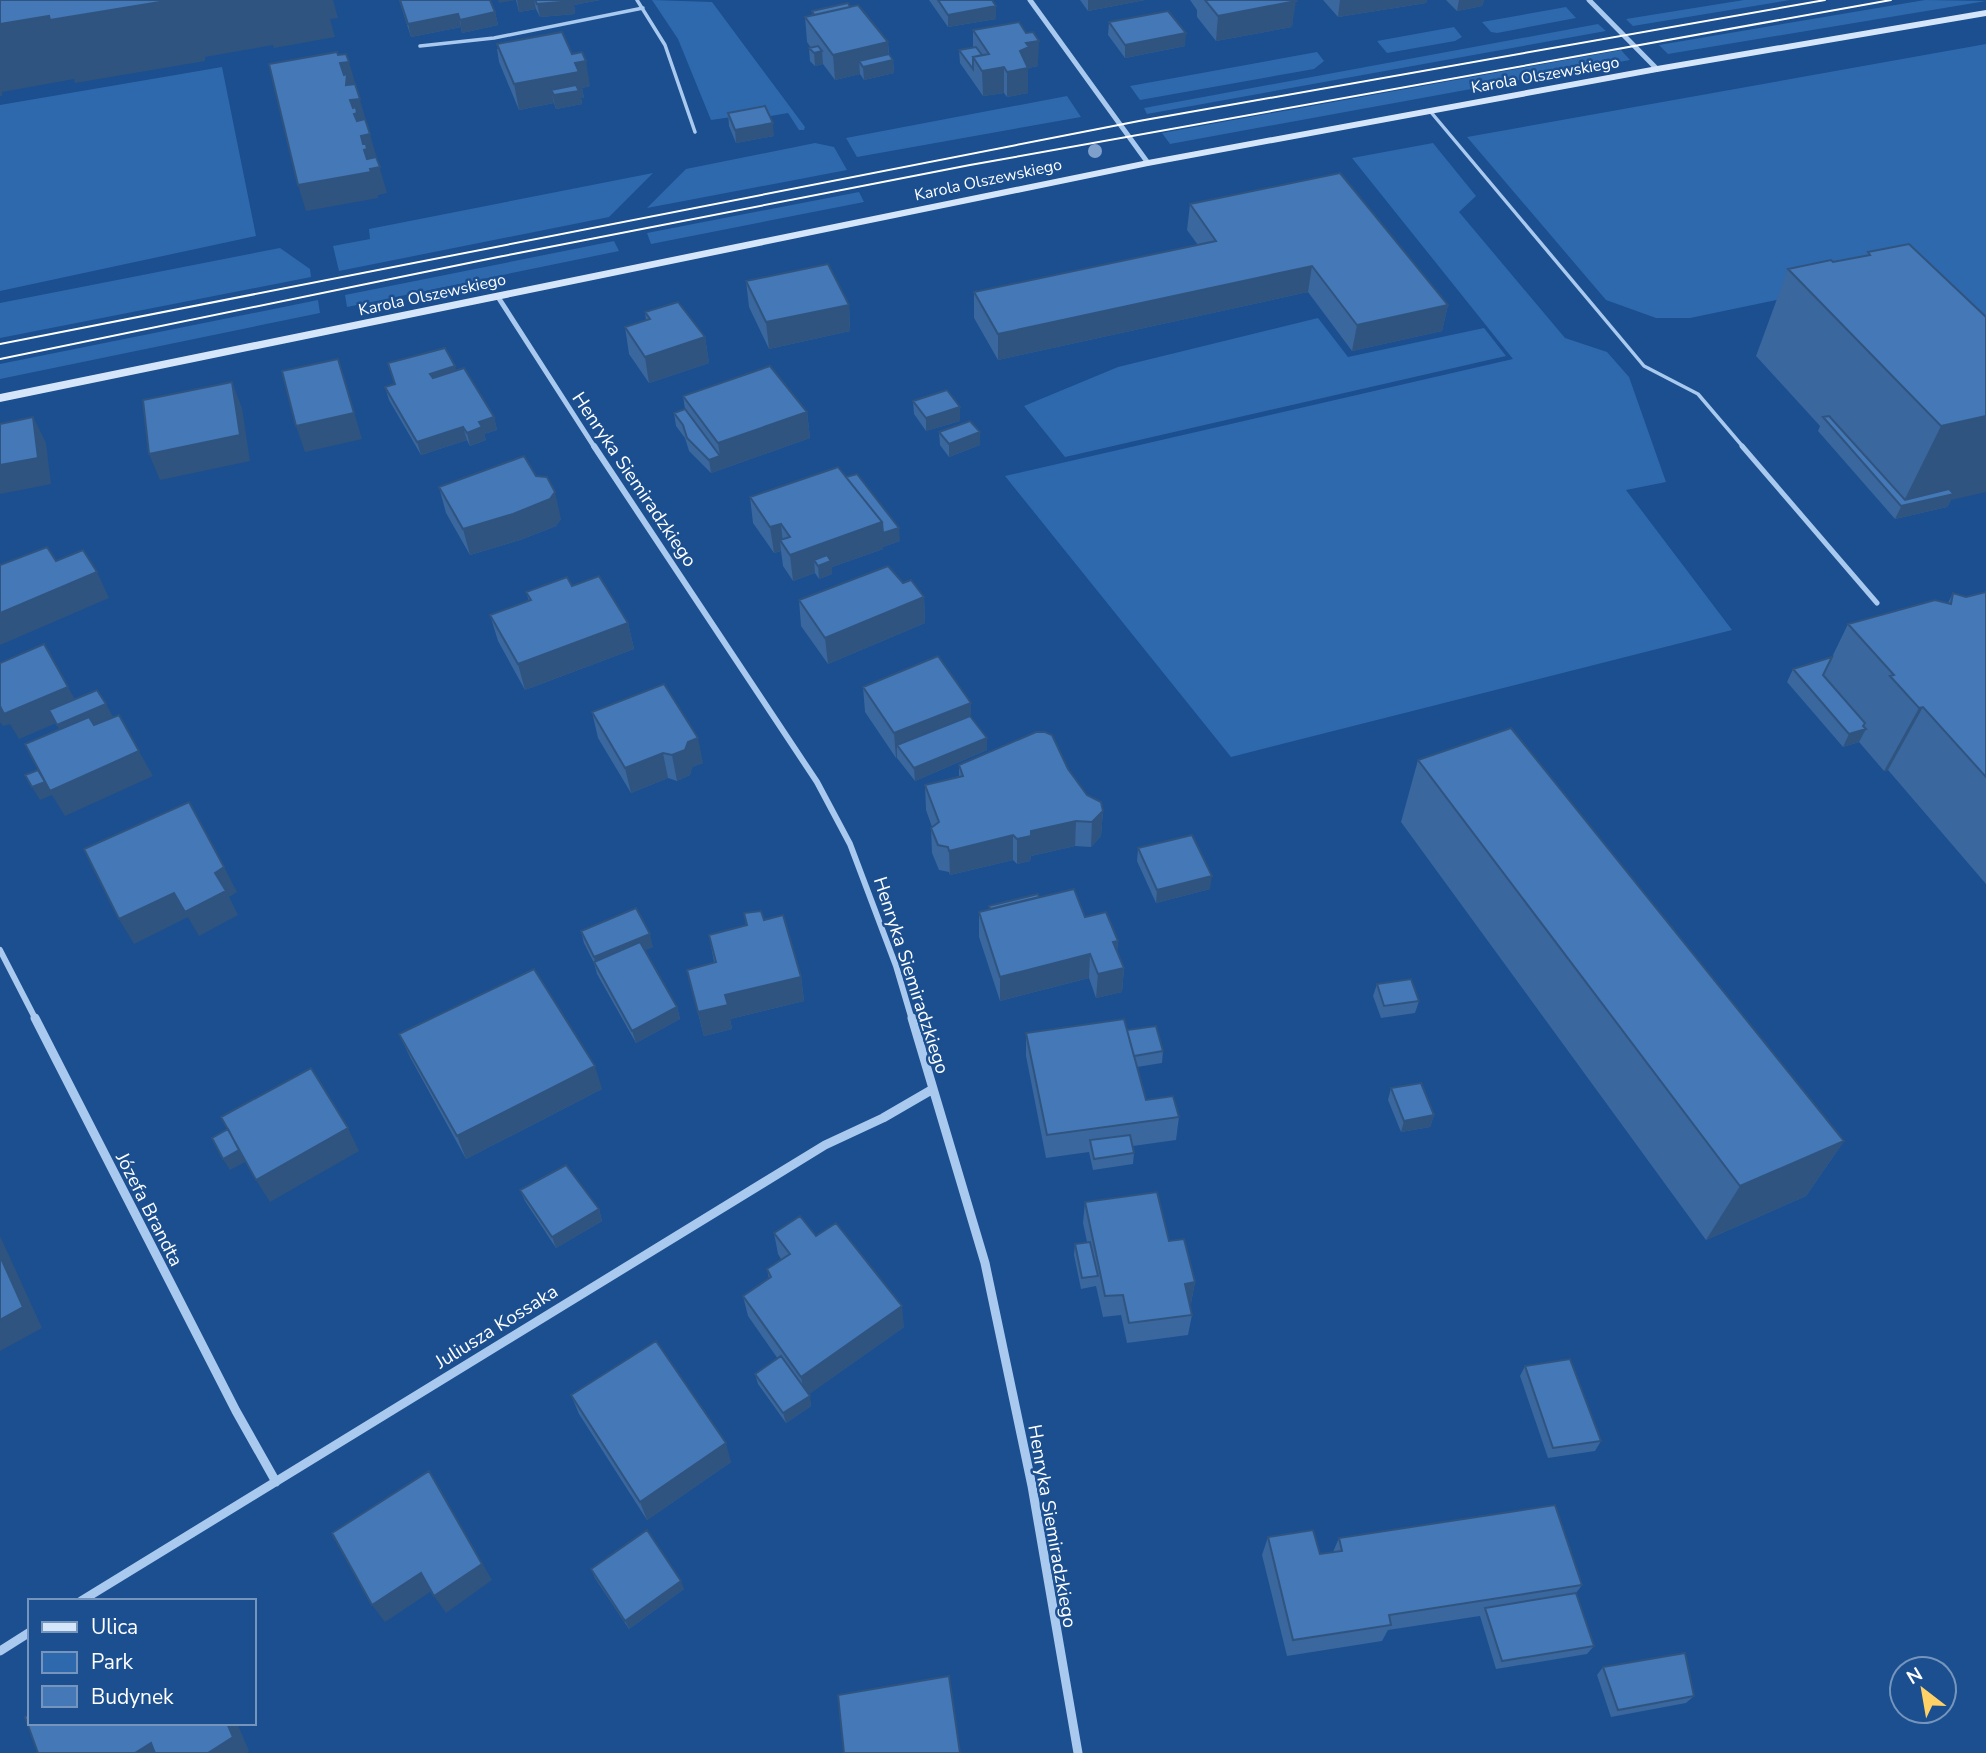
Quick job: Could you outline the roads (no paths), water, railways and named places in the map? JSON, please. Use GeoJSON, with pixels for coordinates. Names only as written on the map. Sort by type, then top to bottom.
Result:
{"type":"FeatureCollection","features":[{"type":"Feature","properties":{"kind":"street"},"geometry":{"type":"LineString","coordinates":[[1030,0],[1148,163]]}},
{"type":"Feature","properties":{"kind":"street"},"geometry":{"type":"LineString","coordinates":[[1588,0],[1657,69]]}},
{"type":"Feature","properties":{"kind":"street","name":"Karola Olszewskiego"},"geometry":{"type":"LineString","coordinates":[[0,398],[1148,163],[1657,69],[1986,13]]}},
{"type":"Feature","properties":{"kind":"street","name":"Henryka Siemiradzkiego"},"geometry":{"type":"LineString","coordinates":[[498,297],[817,782],[850,844],[896,965],[985,1264],[1032,1486],[1078,1753]]}},
{"type":"Feature","properties":{"kind":"street","name":"Józefa Brandta"},"geometry":{"type":"LineString","coordinates":[[0,950],[230,1399],[276,1482]]}},
{"type":"Feature","properties":{"kind":"street","name":"Juliusza Kossaka"},"geometry":{"type":"LineString","coordinates":[[84,1599],[825,1145],[883,1118],[933,1089]]}},
{"type":"Feature","properties":{"kind":"street"},"geometry":{"type":"LineString","coordinates":[[0,1651],[28,1633]]}},
{"type":"Feature","properties":{"kind":"lane"},"geometry":{"type":"LineString","coordinates":[[637,0],[665,45],[695,132]]}},
{"type":"Feature","properties":{"kind":"lane"},"geometry":{"type":"LineString","coordinates":[[420,46],[494,38],[643,8]]}},
{"type":"Feature","properties":{"kind":"lane"},"geometry":{"type":"LineString","coordinates":[[1430,111],[1644,366],[1698,394],[1877,603]]}},
{"type":"Feature","properties":{"kind":"tram line"},"geometry":{"type":"LineString","coordinates":[[0,344],[1139,121],[1825,0]]}},
{"type":"Feature","properties":{"kind":"tram line"},"geometry":{"type":"LineString","coordinates":[[0,359],[498,257],[970,165],[1891,0]]}}]}
